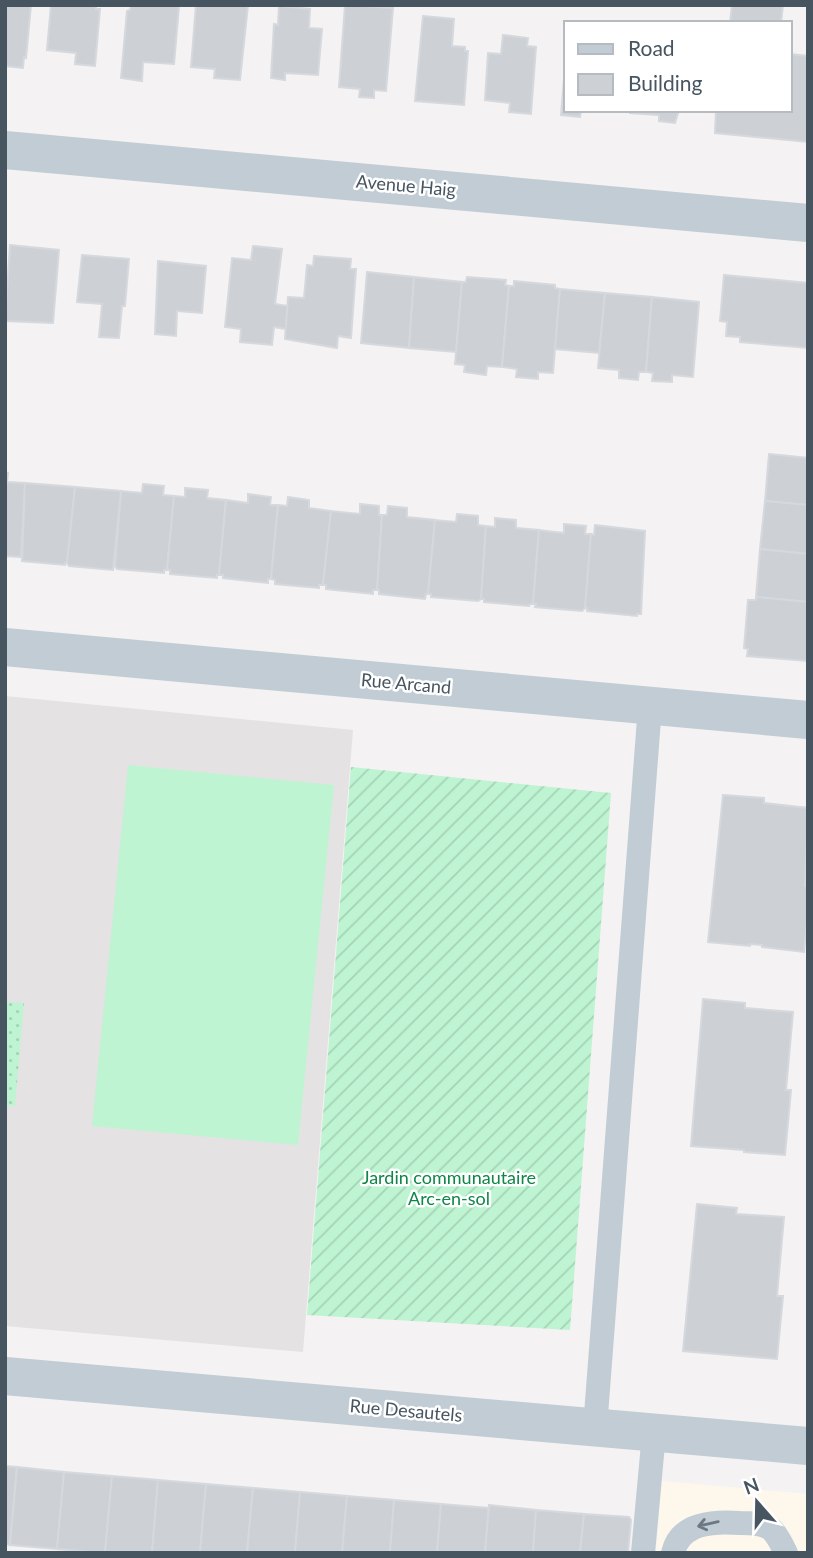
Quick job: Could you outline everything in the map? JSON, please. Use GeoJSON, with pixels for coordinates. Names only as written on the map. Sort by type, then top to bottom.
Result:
{"type":"FeatureCollection","features":[{"type":"Feature","properties":{"kind":"street","name":"Avenue Haig"},"geometry":{"type":"LineString","coordinates":[[5,149],[808,223]]}},
{"type":"Feature","properties":{"kind":"street","name":"Rue Arcand"},"geometry":{"type":"LineString","coordinates":[[5,648],[808,720]]}},
{"type":"Feature","properties":{"kind":"street","name":"Rue Desautels"},"geometry":{"type":"LineString","coordinates":[[5,1376],[808,1446]]}},
{"type":"Feature","properties":{"kind":"lane"},"geometry":{"type":"LineString","coordinates":[[595,1428],[650,706]]}},
{"type":"Feature","properties":{"kind":"lane"},"geometry":{"type":"LineString","coordinates":[[643,1553],[654,1433]]}},
{"type":"Feature","properties":{"kind":"lane"},"geometry":{"type":"LineString","coordinates":[[673,1553],[675,1543],[686,1532],[717,1521],[757,1524],[771,1528],[786,1553]]}},
{"type":"Feature","properties":{"kind":"shaded area"},"geometry":{"type":"Polygon","coordinates":[[[5,696],[353,730],[303,1352],[5,1326],[5,696]]]}},
{"type":"Feature","properties":{"kind":"shaded area"},"geometry":{"type":"Polygon","coordinates":[[[662,1481],[808,1494],[808,1553],[656,1553],[662,1481]]]}},
{"type":"Feature","properties":{"kind":"green space"},"geometry":{"type":"Polygon","coordinates":[[[128,765],[334,785],[298,1145],[92,1126],[128,765]]]}},
{"type":"Feature","properties":{"kind":"green space","name":"Jardin communautaire Arc-en-sol"},"geometry":{"type":"Polygon","coordinates":[[[351,767],[611,793],[570,1330],[307,1315],[351,767]]]}},
{"type":"Feature","properties":{"kind":"green space"},"geometry":{"type":"Polygon","coordinates":[[[5,1002],[24,1003],[15,1106],[5,1106],[5,1002]]]}},
{"type":"Feature","properties":{"kind":"building"},"geometry":{"type":"Polygon","coordinates":[[[5,5],[31,5],[23,68],[5,66],[5,5]]]}},
{"type":"Feature","properties":{"kind":"building"},"geometry":{"type":"Polygon","coordinates":[[[51,5],[96,5],[96,9],[100,9],[95,66],[75,64],[76,53],[47,50],[51,5]]]}},
{"type":"Feature","properties":{"kind":"building"},"geometry":{"type":"Polygon","coordinates":[[[131,5],[189,5],[179,6],[174,64],[143,62],[142,81],[121,78],[127,11],[131,5]]]}},
{"type":"Feature","properties":{"kind":"building"},"geometry":{"type":"Polygon","coordinates":[[[196,5],[248,5],[240,80],[214,78],[215,69],[191,67],[196,5]]]}},
{"type":"Feature","properties":{"kind":"building"},"geometry":{"type":"Polygon","coordinates":[[[345,5],[393,8],[386,91],[374,90],[374,98],[359,97],[360,89],[339,87],[345,5]]]}},
{"type":"Feature","properties":{"kind":"building"},"geometry":{"type":"Polygon","coordinates":[[[732,5],[783,5],[781,21],[730,21],[732,5]]]}},
{"type":"Feature","properties":{"kind":"building"},"geometry":{"type":"Polygon","coordinates":[[[279,6],[310,9],[309,28],[322,29],[318,75],[285,73],[285,80],[271,78],[274,24],[278,25],[279,6]]]}},
{"type":"Feature","properties":{"kind":"building"},"geometry":{"type":"Polygon","coordinates":[[[423,16],[454,19],[452,46],[465,47],[465,51],[468,51],[464,105],[415,101],[423,16]]]}},
{"type":"Feature","properties":{"kind":"building"},"geometry":{"type":"Polygon","coordinates":[[[503,35],[528,38],[527,46],[536,47],[531,114],[509,112],[510,103],[485,100],[488,53],[501,54],[503,35]]]}},
{"type":"Feature","properties":{"kind":"building"},"geometry":{"type":"Polygon","coordinates":[[[792,54],[808,56],[808,142],[715,133],[716,112],[792,112],[792,54]]]}},
{"type":"Feature","properties":{"kind":"building"},"geometry":{"type":"Polygon","coordinates":[[[564,79],[564,112],[581,112],[580,117],[561,115],[564,79]]]}},
{"type":"Feature","properties":{"kind":"building"},"geometry":{"type":"Polygon","coordinates":[[[678,112],[675,123],[659,121],[659,115],[630,113],[678,112]]]}},
{"type":"Feature","properties":{"kind":"building"},"geometry":{"type":"Polygon","coordinates":[[[10,245],[59,250],[53,323],[5,321],[10,245]]]}},
{"type":"Feature","properties":{"kind":"building"},"geometry":{"type":"Polygon","coordinates":[[[253,246],[282,249],[275,304],[288,306],[286,329],[274,327],[272,345],[240,342],[241,329],[225,327],[232,258],[251,260],[253,246]]]}},
{"type":"Feature","properties":{"kind":"building"},"geometry":{"type":"Polygon","coordinates":[[[82,255],[129,259],[119,338],[99,337],[102,304],[77,302],[82,255]]]}},
{"type":"Feature","properties":{"kind":"building"},"geometry":{"type":"Polygon","coordinates":[[[314,256],[351,259],[350,269],[356,269],[351,338],[338,336],[337,348],[285,339],[288,297],[304,298],[307,265],[313,266],[314,256]]]}},
{"type":"Feature","properties":{"kind":"building"},"geometry":{"type":"Polygon","coordinates":[[[158,261],[206,266],[202,313],[177,311],[176,336],[155,334],[158,261]]]}},
{"type":"Feature","properties":{"kind":"building"},"geometry":{"type":"Polygon","coordinates":[[[367,272],[414,277],[409,348],[361,343],[367,272]]]}},
{"type":"Feature","properties":{"kind":"building"},"geometry":{"type":"Polygon","coordinates":[[[724,275],[808,283],[808,348],[740,342],[740,337],[726,336],[727,322],[720,321],[724,275]]]}},
{"type":"Feature","properties":{"kind":"building"},"geometry":{"type":"Polygon","coordinates":[[[414,277],[462,282],[456,352],[409,348],[414,277]]]}},
{"type":"Feature","properties":{"kind":"building"},"geometry":{"type":"Polygon","coordinates":[[[467,277],[506,280],[505,285],[509,286],[502,367],[487,366],[486,375],[464,372],[465,365],[455,364],[462,282],[466,282],[467,277]]]}},
{"type":"Feature","properties":{"kind":"building"},"geometry":{"type":"Polygon","coordinates":[[[514,281],[555,285],[555,288],[560,289],[553,373],[538,372],[538,379],[516,377],[517,369],[502,367],[509,286],[514,286],[514,281]]]}},
{"type":"Feature","properties":{"kind":"building"},"geometry":{"type":"Polygon","coordinates":[[[560,289],[605,293],[599,353],[555,349],[560,289]]]}},
{"type":"Feature","properties":{"kind":"building"},"geometry":{"type":"Polygon","coordinates":[[[605,293],[652,297],[646,372],[639,372],[638,380],[619,378],[619,370],[598,368],[605,293]]]}},
{"type":"Feature","properties":{"kind":"building"},"geometry":{"type":"Polygon","coordinates":[[[652,297],[699,302],[693,377],[672,375],[672,382],[652,381],[653,373],[646,372],[652,297]]]}},
{"type":"Feature","properties":{"kind":"building"},"geometry":{"type":"Polygon","coordinates":[[[769,454],[808,458],[808,505],[765,501],[769,454]]]}},
{"type":"Feature","properties":{"kind":"building"},"geometry":{"type":"Polygon","coordinates":[[[5,472],[8,473],[7,482],[25,483],[21,557],[5,556],[5,472]]]}},
{"type":"Feature","properties":{"kind":"building"},"geometry":{"type":"Polygon","coordinates":[[[25,483],[75,487],[65,565],[22,561],[25,483]]]}},
{"type":"Feature","properties":{"kind":"building"},"geometry":{"type":"Polygon","coordinates":[[[143,484],[164,486],[163,495],[174,496],[167,570],[164,570],[164,573],[117,569],[115,566],[121,491],[142,493],[143,484]]]}},
{"type":"Feature","properties":{"kind":"building"},"geometry":{"type":"Polygon","coordinates":[[[75,487],[121,491],[113,570],[69,566],[67,563],[75,487]]]}},
{"type":"Feature","properties":{"kind":"building"},"geometry":{"type":"Polygon","coordinates":[[[185,488],[208,490],[207,498],[226,500],[217,578],[170,574],[170,570],[167,570],[174,496],[185,497],[185,488]]]}},
{"type":"Feature","properties":{"kind":"building"},"geometry":{"type":"Polygon","coordinates":[[[248,494],[271,497],[270,505],[278,505],[271,579],[268,579],[268,583],[223,578],[223,575],[219,575],[226,500],[248,503],[248,494]]]}},
{"type":"Feature","properties":{"kind":"building"},"geometry":{"type":"Polygon","coordinates":[[[288,497],[309,500],[309,508],[331,511],[323,585],[319,585],[319,588],[275,584],[275,580],[271,579],[278,505],[287,506],[288,497]]]}},
{"type":"Feature","properties":{"kind":"building"},"geometry":{"type":"Polygon","coordinates":[[[765,501],[808,505],[808,554],[760,549],[765,501]]]}},
{"type":"Feature","properties":{"kind":"building"},"geometry":{"type":"Polygon","coordinates":[[[360,504],[379,506],[379,515],[382,515],[377,590],[373,590],[373,594],[326,589],[326,585],[323,585],[331,511],[360,514],[360,504]]]}},
{"type":"Feature","properties":{"kind":"building"},"geometry":{"type":"Polygon","coordinates":[[[388,506],[407,508],[407,517],[435,520],[428,594],[425,599],[379,594],[377,590],[382,515],[387,515],[388,506]]]}},
{"type":"Feature","properties":{"kind":"building"},"geometry":{"type":"Polygon","coordinates":[[[457,514],[478,516],[478,525],[486,526],[481,599],[478,601],[431,597],[431,594],[428,594],[435,520],[456,522],[457,514]]]}},
{"type":"Feature","properties":{"kind":"building"},"geometry":{"type":"Polygon","coordinates":[[[495,518],[516,520],[516,528],[539,530],[533,604],[529,606],[484,602],[484,599],[481,599],[486,526],[495,527],[495,518]]]}},
{"type":"Feature","properties":{"kind":"building"},"geometry":{"type":"Polygon","coordinates":[[[564,524],[586,526],[585,534],[591,534],[585,608],[582,611],[535,607],[536,604],[533,604],[539,530],[564,533],[564,524]]]}},
{"type":"Feature","properties":{"kind":"building"},"geometry":{"type":"Polygon","coordinates":[[[595,525],[645,531],[641,614],[637,616],[587,611],[585,608],[591,534],[594,535],[595,525]]]}},
{"type":"Feature","properties":{"kind":"building"},"geometry":{"type":"Polygon","coordinates":[[[760,549],[808,554],[808,602],[756,597],[760,549]]]}},
{"type":"Feature","properties":{"kind":"building"},"geometry":{"type":"Polygon","coordinates":[[[756,597],[808,602],[808,661],[747,656],[748,649],[744,648],[748,600],[756,600],[756,597]]]}},
{"type":"Feature","properties":{"kind":"building"},"geometry":{"type":"Polygon","coordinates":[[[723,795],[764,798],[764,803],[808,808],[805,886],[808,886],[808,910],[804,952],[762,945],[708,942],[723,795]]]}},
{"type":"Feature","properties":{"kind":"building"},"geometry":{"type":"Polygon","coordinates":[[[703,999],[745,1003],[745,1008],[793,1012],[786,1090],[791,1090],[785,1155],[691,1146],[703,999]]]}},
{"type":"Feature","properties":{"kind":"building"},"geometry":{"type":"Polygon","coordinates":[[[697,1204],[737,1208],[736,1214],[784,1217],[777,1296],[783,1296],[777,1359],[683,1351],[697,1204]]]}},
{"type":"Feature","properties":{"kind":"building"},"geometry":{"type":"Polygon","coordinates":[[[5,1466],[17,1467],[10,1545],[5,1544],[5,1466]]]}},
{"type":"Feature","properties":{"kind":"building"},"geometry":{"type":"Polygon","coordinates":[[[17,1467],[64,1472],[57,1549],[10,1545],[17,1467]]]}},
{"type":"Feature","properties":{"kind":"building"},"geometry":{"type":"Polygon","coordinates":[[[64,1472],[112,1476],[105,1553],[57,1549],[64,1472]]]}},
{"type":"Feature","properties":{"kind":"building"},"geometry":{"type":"Polygon","coordinates":[[[112,1476],[158,1480],[152,1553],[105,1553],[112,1476]]]}},
{"type":"Feature","properties":{"kind":"building"},"geometry":{"type":"Polygon","coordinates":[[[158,1480],[206,1484],[200,1553],[152,1553],[158,1480]]]}},
{"type":"Feature","properties":{"kind":"building"},"geometry":{"type":"Polygon","coordinates":[[[206,1484],[253,1488],[247,1553],[200,1553],[206,1484]]]}},
{"type":"Feature","properties":{"kind":"building"},"geometry":{"type":"Polygon","coordinates":[[[253,1488],[300,1492],[295,1553],[247,1553],[253,1488]]]}},
{"type":"Feature","properties":{"kind":"building"},"geometry":{"type":"Polygon","coordinates":[[[300,1492],[347,1496],[342,1553],[295,1553],[300,1492]]]}},
{"type":"Feature","properties":{"kind":"building"},"geometry":{"type":"Polygon","coordinates":[[[347,1496],[394,1500],[390,1553],[342,1553],[347,1496]]]}},
{"type":"Feature","properties":{"kind":"building"},"geometry":{"type":"Polygon","coordinates":[[[394,1500],[441,1504],[437,1553],[390,1553],[394,1500]]]}},
{"type":"Feature","properties":{"kind":"building"},"geometry":{"type":"Polygon","coordinates":[[[441,1504],[489,1508],[485,1553],[437,1553],[441,1504]]]}},
{"type":"Feature","properties":{"kind":"building"},"geometry":{"type":"Polygon","coordinates":[[[489,1505],[536,1510],[533,1553],[485,1553],[489,1505]]]}},
{"type":"Feature","properties":{"kind":"building"},"geometry":{"type":"Polygon","coordinates":[[[536,1510],[584,1514],[580,1553],[533,1553],[536,1510]]]}},
{"type":"Feature","properties":{"kind":"building"},"geometry":{"type":"Polygon","coordinates":[[[584,1514],[629,1517],[628,1553],[580,1553],[584,1514]]]}}]}
